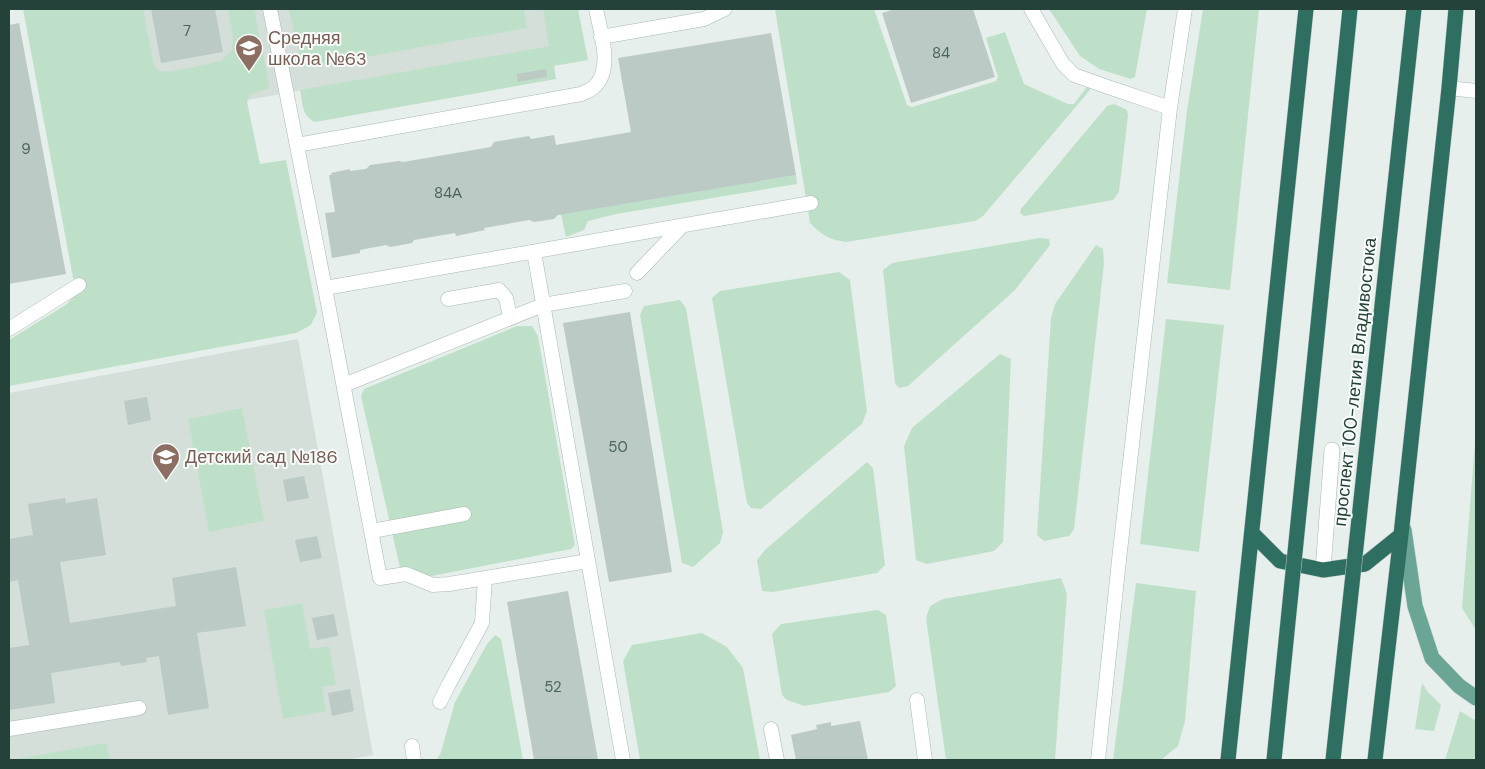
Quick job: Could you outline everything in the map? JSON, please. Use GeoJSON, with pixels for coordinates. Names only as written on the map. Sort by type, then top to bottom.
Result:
{"type":"FeatureCollection","features":[{"type":"Feature","properties":{"kind":"highway"},"geometry":{"type":"LineString","coordinates":[[1228,760],[1306,9]]}},
{"type":"Feature","properties":{"kind":"highway"},"geometry":{"type":"LineString","coordinates":[[1274,760],[1350,9]]}},
{"type":"Feature","properties":{"kind":"highway","name":"проспект 100-летия Владивостока"},"geometry":{"type":"LineString","coordinates":[[1333,760],[1414,9]]}},
{"type":"Feature","properties":{"kind":"highway"},"geometry":{"type":"LineString","coordinates":[[1375,760],[1403,519],[1456,9]]}},
{"type":"Feature","properties":{"kind":"highway"},"geometry":{"type":"LineString","coordinates":[[1252,533],[1280,561],[1322,570],[1365,564],[1401,535]]}},
{"type":"Feature","properties":{"kind":"main road"},"geometry":{"type":"LineString","coordinates":[[1403,519],[1415,606],[1432,658],[1459,686],[1476,698]]}},
{"type":"Feature","properties":{"kind":"street"},"geometry":{"type":"LineString","coordinates":[[1322,570],[1332,450]]}},
{"type":"Feature","properties":{"kind":"lane"},"geometry":{"type":"LineString","coordinates":[[270,9],[380,578],[406,574],[432,585],[449,584],[588,561]]}},
{"type":"Feature","properties":{"kind":"lane"},"geometry":{"type":"LineString","coordinates":[[297,145],[581,94],[594,87],[603,75],[606,60],[596,9]]}},
{"type":"Feature","properties":{"kind":"lane"},"geometry":{"type":"LineString","coordinates":[[601,37],[704,19],[726,9]]}},
{"type":"Feature","properties":{"kind":"lane"},"geometry":{"type":"LineString","coordinates":[[1031,9],[1063,64],[1074,74],[1170,108]]}},
{"type":"Feature","properties":{"kind":"lane"},"geometry":{"type":"LineString","coordinates":[[1098,760],[1170,108],[1185,9]]}},
{"type":"Feature","properties":{"kind":"lane"},"geometry":{"type":"LineString","coordinates":[[1449,88],[1476,91]]}},
{"type":"Feature","properties":{"kind":"lane"},"geometry":{"type":"LineString","coordinates":[[325,288],[811,203]]}},
{"type":"Feature","properties":{"kind":"lane"},"geometry":{"type":"LineString","coordinates":[[637,272],[681,227]]}},
{"type":"Feature","properties":{"kind":"lane"},"geometry":{"type":"LineString","coordinates":[[534,252],[624,760]]}},
{"type":"Feature","properties":{"kind":"lane"},"geometry":{"type":"LineString","coordinates":[[9,329],[79,285]]}},
{"type":"Feature","properties":{"kind":"lane"},"geometry":{"type":"LineString","coordinates":[[448,299],[499,290],[506,298],[510,318]]}},
{"type":"Feature","properties":{"kind":"lane"},"geometry":{"type":"LineString","coordinates":[[344,385],[543,305],[625,290]]}},
{"type":"Feature","properties":{"kind":"lane"},"geometry":{"type":"LineString","coordinates":[[372,531],[464,514]]}},
{"type":"Feature","properties":{"kind":"lane"},"geometry":{"type":"LineString","coordinates":[[440,702],[482,623],[485,578]]}},
{"type":"Feature","properties":{"kind":"lane"},"geometry":{"type":"LineString","coordinates":[[917,700],[925,760]]}},
{"type":"Feature","properties":{"kind":"lane"},"geometry":{"type":"LineString","coordinates":[[9,729],[139,708]]}},
{"type":"Feature","properties":{"kind":"lane"},"geometry":{"type":"LineString","coordinates":[[771,729],[777,760]]}},
{"type":"Feature","properties":{"kind":"lane"},"geometry":{"type":"LineString","coordinates":[[412,746],[414,760]]}},
{"type":"Feature","properties":{"kind":"shaded area","name":"Средняя школа №63"},"geometry":{"type":"Polygon","coordinates":[[[83,9],[543,9],[550,46],[107,125],[83,9]]]}},
{"type":"Feature","properties":{"kind":"shaded area","name":"Детский сад №186"},"geometry":{"type":"Polygon","coordinates":[[[298,339],[373,755],[347,760],[9,760],[9,393],[298,339]]]}},
{"type":"Feature","properties":{"kind":"green space"},"geometry":{"type":"Polygon","coordinates":[[[23,9],[143,9],[154,66],[160,71],[170,72],[221,61],[232,50],[233,38],[228,9],[254,9],[269,84],[268,89],[251,94],[247,102],[260,164],[286,160],[317,312],[311,325],[296,333],[9,386],[9,340],[67,304],[74,296],[74,283],[23,9]]]}},
{"type":"Feature","properties":{"kind":"green space"},"geometry":{"type":"Polygon","coordinates":[[[289,9],[524,9],[527,28],[305,68],[300,60],[289,9]]]}},
{"type":"Feature","properties":{"kind":"green space"},"geometry":{"type":"Polygon","coordinates":[[[543,9],[578,9],[588,60],[554,66],[556,79],[315,122],[305,112],[300,90],[549,46],[543,9]]]}},
{"type":"Feature","properties":{"kind":"green space"},"geometry":{"type":"Polygon","coordinates":[[[775,9],[874,9],[907,105],[912,107],[996,81],[998,77],[986,38],[1005,32],[1024,84],[1068,104],[1074,104],[1086,88],[1089,87],[1090,90],[983,216],[975,221],[846,242],[835,240],[822,234],[810,223],[775,9]]]}},
{"type":"Feature","properties":{"kind":"green space"},"geometry":{"type":"Polygon","coordinates":[[[1049,9],[1147,9],[1135,77],[1131,79],[1099,69],[1080,56],[1049,9]]]}},
{"type":"Feature","properties":{"kind":"green space"},"geometry":{"type":"Polygon","coordinates":[[[1203,9],[1259,9],[1230,290],[1167,283],[1187,111],[1203,9]]]}},
{"type":"Feature","properties":{"kind":"green space"},"geometry":{"type":"Polygon","coordinates":[[[1114,104],[1127,110],[1128,116],[1119,192],[1113,200],[1024,216],[1020,213],[1021,209],[1107,106],[1114,104]]]}},
{"type":"Feature","properties":{"kind":"green space"},"geometry":{"type":"Polygon","coordinates":[[[796,175],[797,184],[616,214],[588,221],[584,230],[566,237],[561,214],[796,175]]]}},
{"type":"Feature","properties":{"kind":"green space"},"geometry":{"type":"Polygon","coordinates":[[[1040,238],[1049,239],[1050,245],[1015,290],[908,386],[899,388],[895,383],[883,270],[892,263],[1040,238]]]}},
{"type":"Feature","properties":{"kind":"green space"},"geometry":{"type":"Polygon","coordinates":[[[1096,245],[1103,249],[1104,264],[1074,529],[1069,536],[1044,541],[1037,535],[1051,318],[1055,304],[1096,245]]]}},
{"type":"Feature","properties":{"kind":"green space"},"geometry":{"type":"Polygon","coordinates":[[[839,272],[850,280],[867,411],[862,424],[761,509],[751,508],[747,503],[712,298],[720,291],[839,272]]]}},
{"type":"Feature","properties":{"kind":"green space"},"geometry":{"type":"Polygon","coordinates":[[[680,300],[686,308],[723,532],[720,543],[693,567],[682,563],[640,315],[644,306],[680,300]]]}},
{"type":"Feature","properties":{"kind":"green space"},"geometry":{"type":"Polygon","coordinates":[[[1166,319],[1224,325],[1199,552],[1140,544],[1166,319]]]}},
{"type":"Feature","properties":{"kind":"green space"},"geometry":{"type":"Polygon","coordinates":[[[517,326],[532,326],[538,336],[575,545],[571,549],[411,580],[401,572],[361,396],[364,389],[517,326]]]}},
{"type":"Feature","properties":{"kind":"green space"},"geometry":{"type":"Polygon","coordinates":[[[1000,354],[1011,359],[1003,542],[994,551],[927,564],[916,560],[904,446],[912,428],[1000,354]]]}},
{"type":"Feature","properties":{"kind":"green space"},"geometry":{"type":"Polygon","coordinates":[[[242,408],[264,521],[209,532],[188,419],[242,408]]]}},
{"type":"Feature","properties":{"kind":"green space"},"geometry":{"type":"Polygon","coordinates":[[[1476,429],[1476,630],[1462,608],[1476,429]]]}},
{"type":"Feature","properties":{"kind":"green space"},"geometry":{"type":"Polygon","coordinates":[[[867,462],[873,468],[885,565],[877,573],[773,592],[762,591],[757,560],[765,550],[867,462]]]}},
{"type":"Feature","properties":{"kind":"green space"},"geometry":{"type":"Polygon","coordinates":[[[1061,578],[1067,594],[1055,760],[946,760],[926,618],[930,606],[943,599],[1061,578]]]}},
{"type":"Feature","properties":{"kind":"green space"},"geometry":{"type":"Polygon","coordinates":[[[1136,583],[1196,591],[1185,721],[1178,746],[1161,760],[1113,760],[1136,583]]]}},
{"type":"Feature","properties":{"kind":"green space"},"geometry":{"type":"Polygon","coordinates":[[[302,603],[310,649],[329,646],[336,685],[322,687],[326,711],[283,719],[264,610],[302,603]]]}},
{"type":"Feature","properties":{"kind":"green space"},"geometry":{"type":"Polygon","coordinates":[[[878,610],[886,615],[896,686],[889,692],[804,706],[787,700],[782,695],[772,634],[781,624],[878,610]]]}},
{"type":"Feature","properties":{"kind":"green space"},"geometry":{"type":"Polygon","coordinates":[[[702,633],[727,647],[743,668],[760,760],[640,760],[623,661],[632,645],[702,633]]]}},
{"type":"Feature","properties":{"kind":"green space"},"geometry":{"type":"Polygon","coordinates":[[[495,635],[501,639],[523,760],[437,760],[455,702],[487,644],[495,635]]]}},
{"type":"Feature","properties":{"kind":"green space"},"geometry":{"type":"Polygon","coordinates":[[[1422,683],[1441,705],[1434,731],[1415,729],[1422,683]]]}},
{"type":"Feature","properties":{"kind":"green space"},"geometry":{"type":"Polygon","coordinates":[[[1460,711],[1476,721],[1476,760],[1445,760],[1460,711]]]}},
{"type":"Feature","properties":{"kind":"green space"},"geometry":{"type":"Polygon","coordinates":[[[106,743],[110,760],[12,760],[106,743]]]}},
{"type":"Feature","properties":{"kind":"building"},"geometry":{"type":"Polygon","coordinates":[[[151,9],[215,9],[223,52],[161,63],[151,9]]]}},
{"type":"Feature","properties":{"kind":"building"},"geometry":{"type":"Polygon","coordinates":[[[895,9],[973,9],[995,77],[911,103],[882,13],[895,9]]]}},
{"type":"Feature","properties":{"kind":"building"},"geometry":{"type":"Polygon","coordinates":[[[19,23],[66,274],[9,284],[9,25],[19,23]]]}},
{"type":"Feature","properties":{"kind":"building"},"geometry":{"type":"Polygon","coordinates":[[[771,33],[796,175],[558,215],[554,219],[534,222],[529,220],[484,228],[485,230],[456,236],[455,233],[414,240],[412,243],[390,247],[386,245],[360,250],[360,253],[332,258],[325,213],[335,212],[329,175],[332,175],[331,173],[350,169],[350,171],[366,169],[370,165],[403,162],[491,147],[494,142],[529,136],[531,139],[554,135],[556,145],[631,132],[618,58],[771,33]]]}},
{"type":"Feature","properties":{"kind":"building"},"geometry":{"type":"Polygon","coordinates":[[[546,69],[547,77],[518,82],[516,74],[546,69]]]}},
{"type":"Feature","properties":{"kind":"building"},"geometry":{"type":"Polygon","coordinates":[[[630,312],[672,572],[609,582],[563,323],[630,312]]]}},
{"type":"Feature","properties":{"kind":"building"},"geometry":{"type":"Polygon","coordinates":[[[147,397],[151,420],[128,425],[124,401],[147,397]]]}},
{"type":"Feature","properties":{"kind":"building"},"geometry":{"type":"Polygon","coordinates":[[[304,476],[309,498],[287,502],[283,480],[304,476]]]}},
{"type":"Feature","properties":{"kind":"building"},"geometry":{"type":"Polygon","coordinates":[[[65,498],[66,503],[97,498],[106,555],[60,562],[70,623],[176,606],[172,578],[236,567],[246,626],[197,633],[209,708],[168,715],[159,656],[146,658],[147,662],[121,666],[120,662],[51,673],[55,703],[9,710],[9,648],[29,645],[18,580],[9,582],[9,539],[33,535],[28,504],[65,498]]]}},
{"type":"Feature","properties":{"kind":"building"},"geometry":{"type":"Polygon","coordinates":[[[317,536],[322,558],[300,562],[295,540],[317,536]]]}},
{"type":"Feature","properties":{"kind":"building"},"geometry":{"type":"Polygon","coordinates":[[[568,591],[598,760],[534,760],[507,602],[568,591]]]}},
{"type":"Feature","properties":{"kind":"building"},"geometry":{"type":"Polygon","coordinates":[[[334,614],[338,636],[317,640],[312,618],[334,614]]]}},
{"type":"Feature","properties":{"kind":"building"},"geometry":{"type":"Polygon","coordinates":[[[350,689],[354,711],[332,716],[328,693],[350,689]]]}},
{"type":"Feature","properties":{"kind":"building"},"geometry":{"type":"Polygon","coordinates":[[[860,721],[868,760],[796,760],[791,735],[817,729],[816,725],[831,722],[831,726],[860,721]]]}},
{"type":"Feature","properties":{"kind":"place","name":"Средняя школа №63"},"geometry":{"type":"Point","coordinates":[249,72]}},
{"type":"Feature","properties":{"kind":"place","name":"Детский сад №186"},"geometry":{"type":"Point","coordinates":[166,481]}}]}
